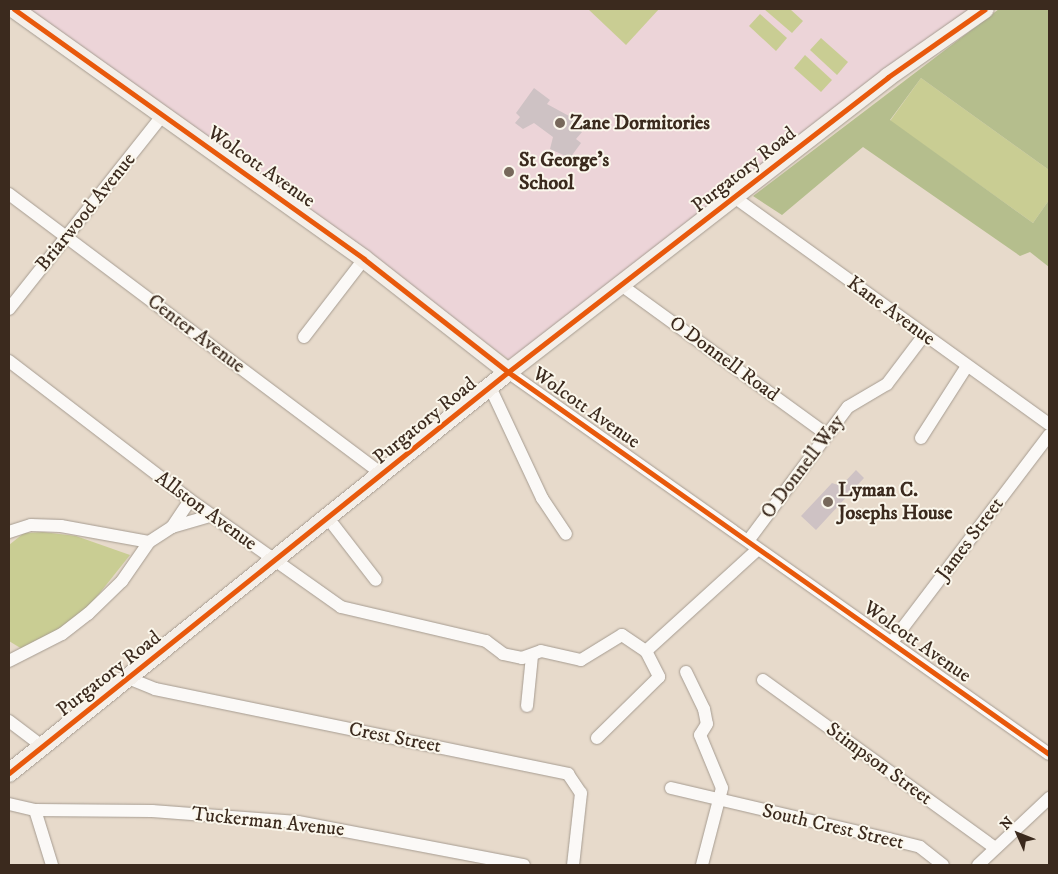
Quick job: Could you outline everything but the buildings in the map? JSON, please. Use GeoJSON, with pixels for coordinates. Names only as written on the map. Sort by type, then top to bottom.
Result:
{"type":"FeatureCollection","features":[{"type":"Feature","properties":{"kind":"street","name":"Wolcott Avenue"},"geometry":{"type":"LineString","coordinates":[[14,9],[364,258],[508,372],[1049,753]]}},
{"type":"Feature","properties":{"kind":"street","name":"Purgatory Road"},"geometry":{"type":"LineString","coordinates":[[9,773],[508,372],[888,77],[985,9]]}},
{"type":"Feature","properties":{"kind":"street","name":"Briarwood Avenue"},"geometry":{"type":"LineString","coordinates":[[9,308],[162,116]]}},
{"type":"Feature","properties":{"kind":"street","name":"Center Avenue"},"geometry":{"type":"LineString","coordinates":[[9,194],[382,474]]}},
{"type":"Feature","properties":{"kind":"street","name":"Kane Avenue"},"geometry":{"type":"LineString","coordinates":[[734,197],[1049,424]]}},
{"type":"Feature","properties":{"kind":"street"},"geometry":{"type":"LineString","coordinates":[[304,337],[364,258]]}},
{"type":"Feature","properties":{"kind":"street","name":"O Donnell Road"},"geometry":{"type":"LineString","coordinates":[[621,284],[826,434]]}},
{"type":"Feature","properties":{"kind":"street","name":"O Donnell Way"},"geometry":{"type":"LineString","coordinates":[[748,541],[848,407],[887,384],[924,335]]}},
{"type":"Feature","properties":{"kind":"street","name":"Allston Avenue"},"geometry":{"type":"LineString","coordinates":[[9,361],[190,500],[321,596],[358,614],[486,641],[512,656],[532,656],[554,652],[564,659],[581,660],[622,635],[646,651]]}},
{"type":"Feature","properties":{"kind":"street"},"geometry":{"type":"LineString","coordinates":[[921,438],[967,366]]}},
{"type":"Feature","properties":{"kind":"street"},"geometry":{"type":"LineString","coordinates":[[490,387],[542,498],[566,534]]}},
{"type":"Feature","properties":{"kind":"street","name":"James Street"},"geometry":{"type":"LineString","coordinates":[[892,642],[1049,435]]}},
{"type":"Feature","properties":{"kind":"street"},"geometry":{"type":"LineString","coordinates":[[172,526],[190,500]]}},
{"type":"Feature","properties":{"kind":"street"},"geometry":{"type":"LineString","coordinates":[[9,661],[62,634],[88,614],[122,581],[149,542],[172,526],[213,515]]}},
{"type":"Feature","properties":{"kind":"street"},"geometry":{"type":"LineString","coordinates":[[328,518],[376,580]]}},
{"type":"Feature","properties":{"kind":"street"},"geometry":{"type":"LineString","coordinates":[[9,532],[31,525],[61,526],[149,542]]}},
{"type":"Feature","properties":{"kind":"street"},"geometry":{"type":"LineString","coordinates":[[597,738],[659,677],[646,651],[758,549]]}},
{"type":"Feature","properties":{"kind":"street"},"geometry":{"type":"LineString","coordinates":[[527,706],[532,656]]}},
{"type":"Feature","properties":{"kind":"street"},"geometry":{"type":"LineString","coordinates":[[686,672],[704,709],[707,724],[700,735],[722,788],[702,865]]}},
{"type":"Feature","properties":{"kind":"street","name":"Crest Street"},"geometry":{"type":"LineString","coordinates":[[128,678],[155,689],[239,707],[558,770],[574,780],[581,793],[573,865]]}},
{"type":"Feature","properties":{"kind":"street","name":"Stimpson Street"},"geometry":{"type":"LineString","coordinates":[[763,680],[995,848]]}},
{"type":"Feature","properties":{"kind":"street"},"geometry":{"type":"LineString","coordinates":[[9,721],[42,746]]}},
{"type":"Feature","properties":{"kind":"street","name":"South Crest Street"},"geometry":{"type":"LineString","coordinates":[[671,788],[920,848],[943,865]]}},
{"type":"Feature","properties":{"kind":"street"},"geometry":{"type":"LineString","coordinates":[[978,865],[1049,798]]}},
{"type":"Feature","properties":{"kind":"street","name":"Tuckerman Avenue"},"geometry":{"type":"LineString","coordinates":[[9,804],[35,810],[152,811],[298,822],[524,865]]}},
{"type":"Feature","properties":{"kind":"street"},"geometry":{"type":"LineString","coordinates":[[35,810],[52,865]]}},
{"type":"Feature","properties":{"kind":"shaded area","name":"St George's School"},"geometry":{"type":"Polygon","coordinates":[[[28,9],[985,9],[510,360],[28,9]]]}},
{"type":"Feature","properties":{"kind":"green space"},"geometry":{"type":"Polygon","coordinates":[[[588,9],[659,9],[626,45],[588,9]]]}},
{"type":"Feature","properties":{"kind":"green space"},"geometry":{"type":"Polygon","coordinates":[[[764,9],[790,9],[803,21],[792,33],[764,9]]]}},
{"type":"Feature","properties":{"kind":"green space"},"geometry":{"type":"Polygon","coordinates":[[[999,9],[1049,9],[1049,170],[921,78],[890,120],[1033,223],[1049,200],[1049,267],[1030,252],[1020,256],[863,147],[782,215],[753,196],[999,9]]]}},
{"type":"Feature","properties":{"kind":"green space"},"geometry":{"type":"Polygon","coordinates":[[[760,14],[787,38],[776,51],[749,26],[760,14]]]}},
{"type":"Feature","properties":{"kind":"green space"},"geometry":{"type":"Polygon","coordinates":[[[821,38],[848,62],[837,75],[810,50],[821,38]]]}},
{"type":"Feature","properties":{"kind":"green space"},"geometry":{"type":"Polygon","coordinates":[[[805,55],[832,80],[821,92],[794,68],[805,55]]]}},
{"type":"Feature","properties":{"kind":"green space"},"geometry":{"type":"Polygon","coordinates":[[[921,78],[1049,170],[1049,200],[1033,223],[890,121],[921,78]]]}},
{"type":"Feature","properties":{"kind":"green space"},"geometry":{"type":"Polygon","coordinates":[[[43,532],[76,536],[130,555],[87,609],[57,632],[22,649],[9,641],[9,545],[24,533],[43,532]]]}},
{"type":"Feature","properties":{"kind":"cycle path"},"geometry":{"type":"LineString","coordinates":[[14,9],[364,259],[508,372],[1049,754]]}},
{"type":"Feature","properties":{"kind":"cycle path"},"geometry":{"type":"LineString","coordinates":[[9,773],[508,372],[888,77],[985,9]]}},
{"type":"Feature","properties":{"kind":"place","name":"Zane Dormitories"},"geometry":{"type":"Point","coordinates":[560,123]}},
{"type":"Feature","properties":{"kind":"place","name":"St George's School"},"geometry":{"type":"Point","coordinates":[509,172]}},
{"type":"Feature","properties":{"kind":"place","name":"Lyman C. Josephs House"},"geometry":{"type":"Point","coordinates":[828,502]}}]}
